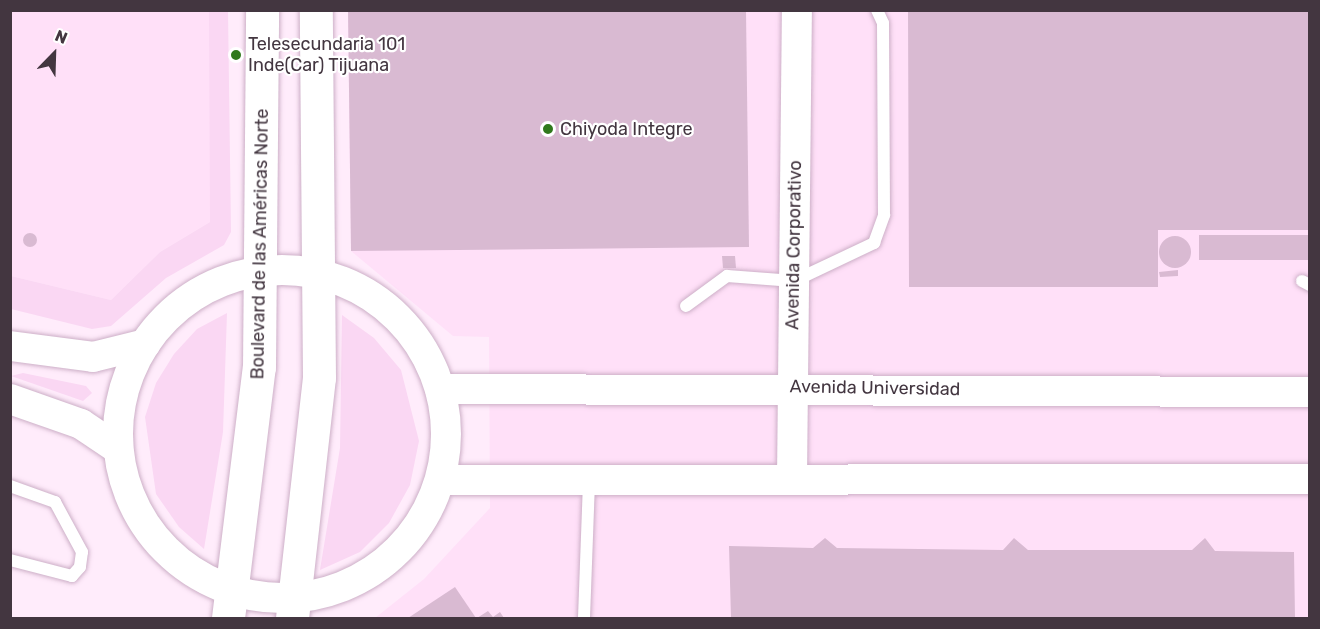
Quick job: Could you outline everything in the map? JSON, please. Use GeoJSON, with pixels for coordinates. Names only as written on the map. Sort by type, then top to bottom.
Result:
{"type":"FeatureCollection","features":[{"type":"Feature","properties":{"kind":"main road","name":"Boulevard de las Américas Norte"},"geometry":{"type":"LineString","coordinates":[[231,605],[251,468],[263,271],[262,10]]}},
{"type":"Feature","properties":{"kind":"main road"},"geometry":{"type":"LineString","coordinates":[[295,608],[319,378],[320,275],[316,10]]}},
{"type":"Feature","properties":{"kind":"street","name":"Avenida Corporativo"},"geometry":{"type":"LineString","coordinates":[[792,479],[796,10]]}},
{"type":"Feature","properties":{"kind":"street"},"geometry":{"type":"LineString","coordinates":[[263,271],[320,275],[373,298],[396,316],[430,362],[440,389],[446,450],[441,480],[426,516],[402,548],[345,585],[295,608],[231,605],[161,545],[127,487],[118,449],[123,394],[145,344],[196,294],[263,271]]}},
{"type":"Feature","properties":{"kind":"street"},"geometry":{"type":"LineString","coordinates":[[10,346],[93,357],[145,344]]}},
{"type":"Feature","properties":{"kind":"street","name":"Avenida Universidad"},"geometry":{"type":"LineString","coordinates":[[440,389],[792,387],[1310,392]]}},
{"type":"Feature","properties":{"kind":"street"},"geometry":{"type":"LineString","coordinates":[[10,399],[81,424],[118,449]]}},
{"type":"Feature","properties":{"kind":"street"},"geometry":{"type":"LineString","coordinates":[[441,480],[589,478],[1310,479]]}},
{"type":"Feature","properties":{"kind":"lane"},"geometry":{"type":"LineString","coordinates":[[686,306],[727,276],[794,281],[874,243],[882,228],[883,23],[877,10]]}},
{"type":"Feature","properties":{"kind":"lane"},"geometry":{"type":"LineString","coordinates":[[584,618],[589,478]]}},
{"type":"Feature","properties":{"kind":"lane"},"geometry":{"type":"LineString","coordinates":[[10,486],[55,502],[82,552],[80,567],[72,576],[10,560]]}},
{"type":"Feature","properties":{"kind":"shaded area"},"geometry":{"type":"Polygon","coordinates":[[[11,11],[210,11],[210,222],[160,252],[111,300],[11,276],[11,11]]]}},
{"type":"Feature","properties":{"kind":"shaded area"},"geometry":{"type":"Polygon","coordinates":[[[209,11],[228,11],[231,232],[224,245],[166,278],[111,326],[92,329],[11,309],[11,276],[111,300],[160,252],[210,222],[209,11]]]}},
{"type":"Feature","properties":{"kind":"shaded area"},"geometry":{"type":"Polygon","coordinates":[[[348,11],[1309,11],[1309,618],[375,618],[424,579],[490,508],[489,337],[453,336],[351,251],[348,11]]]}},
{"type":"Feature","properties":{"kind":"shaded area"},"geometry":{"type":"Polygon","coordinates":[[[227,313],[223,432],[204,549],[179,527],[156,494],[145,417],[156,383],[174,354],[197,329],[227,313]]]}},
{"type":"Feature","properties":{"kind":"shaded area"},"geometry":{"type":"Polygon","coordinates":[[[342,315],[374,338],[401,370],[419,441],[410,485],[389,523],[360,552],[320,570],[340,448],[342,315]]]}},
{"type":"Feature","properties":{"kind":"shaded area"},"geometry":{"type":"Polygon","coordinates":[[[23,373],[86,386],[92,393],[83,401],[11,376],[23,373]]]}},
{"type":"Feature","properties":{"kind":"building","name":"Chiyoda Integre"},"geometry":{"type":"Polygon","coordinates":[[[348,10],[746,10],[749,247],[351,251],[348,10]]]}},
{"type":"Feature","properties":{"kind":"building"},"geometry":{"type":"Polygon","coordinates":[[[908,10],[1310,10],[1310,230],[1158,230],[1158,287],[909,287],[908,10]]]}},
{"type":"Feature","properties":{"kind":"building"},"geometry":{"type":"Polygon","coordinates":[[[30,233],[35,235],[37,240],[35,245],[30,247],[25,245],[23,240],[25,235],[30,233]]]}},
{"type":"Feature","properties":{"kind":"building"},"geometry":{"type":"Polygon","coordinates":[[[1199,235],[1310,235],[1309,260],[1199,260],[1199,235]]]}},
{"type":"Feature","properties":{"kind":"building"},"geometry":{"type":"Polygon","coordinates":[[[1175,236],[1186,241],[1191,252],[1186,263],[1175,268],[1164,263],[1159,252],[1164,241],[1175,236]]]}},
{"type":"Feature","properties":{"kind":"building"},"geometry":{"type":"Polygon","coordinates":[[[722,256],[735,256],[736,268],[723,268],[722,256]]]}},
{"type":"Feature","properties":{"kind":"building"},"geometry":{"type":"Polygon","coordinates":[[[1178,270],[1178,276],[1160,277],[1159,272],[1178,270]]]}},
{"type":"Feature","properties":{"kind":"building"},"geometry":{"type":"Polygon","coordinates":[[[825,538],[837,548],[1003,550],[1014,538],[1028,550],[1192,550],[1205,538],[1215,551],[1294,552],[1295,618],[731,618],[729,546],[813,548],[825,538]]]}},
{"type":"Feature","properties":{"kind":"building"},"geometry":{"type":"Polygon","coordinates":[[[455,587],[476,618],[408,618],[455,587]]]}},
{"type":"Feature","properties":{"kind":"building"},"geometry":{"type":"Polygon","coordinates":[[[488,611],[493,617],[500,612],[504,618],[477,618],[488,611]]]}},
{"type":"Feature","properties":{"kind":"place","name":"Telesecundaria 101 Inde(Car) Tijuana"},"geometry":{"type":"Point","coordinates":[236,55]}},
{"type":"Feature","properties":{"kind":"place","name":"Chiyoda Integre"},"geometry":{"type":"Point","coordinates":[548,129]}}]}
